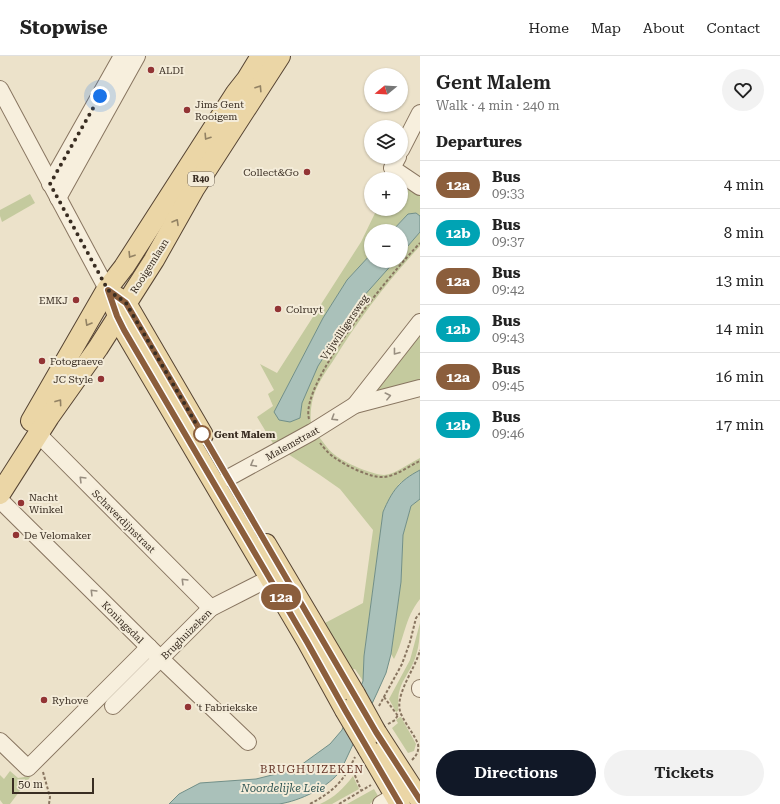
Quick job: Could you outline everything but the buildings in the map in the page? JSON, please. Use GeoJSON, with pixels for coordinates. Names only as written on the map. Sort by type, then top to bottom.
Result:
{"type":"FeatureCollection","features":[{"type":"Feature","properties":{"kind":"main road","name":"Rooigemlaan"},"geometry":{"type":"LineString","coordinates":[[0,471],[35,415],[108,290],[261,56]]}},
{"type":"Feature","properties":{"kind":"main road","name":"Rooigemlaan"},"geometry":{"type":"LineString","coordinates":[[0,494],[38,434],[98,348],[154,260],[194,189],[280,56]]}},
{"type":"Feature","properties":{"kind":"main road"},"geometry":{"type":"LineString","coordinates":[[108,290],[122,310],[350,702]]}},
{"type":"Feature","properties":{"kind":"main road"},"geometry":{"type":"LineString","coordinates":[[122,310],[134,346],[222,482]]}},
{"type":"Feature","properties":{"kind":"main road"},"geometry":{"type":"LineString","coordinates":[[98,348],[107,346],[134,346]]}},
{"type":"Feature","properties":{"kind":"main road"},"geometry":{"type":"LineString","coordinates":[[276,575],[286,606],[307,642],[350,702],[376,735],[401,798]]}},
{"type":"Feature","properties":{"kind":"street"},"geometry":{"type":"LineString","coordinates":[[54,191],[122,56]]}},
{"type":"Feature","properties":{"kind":"street"},"geometry":{"type":"LineString","coordinates":[[54,191],[137,56]]}},
{"type":"Feature","properties":{"kind":"street"},"geometry":{"type":"LineString","coordinates":[[0,89],[5,112],[54,191],[108,290]]}},
{"type":"Feature","properties":{"kind":"street"},"geometry":{"type":"LineString","coordinates":[[408,137],[420,114]]}},
{"type":"Feature","properties":{"kind":"street"},"geometry":{"type":"LineString","coordinates":[[392,168],[420,187]]}},
{"type":"Feature","properties":{"kind":"street"},"geometry":{"type":"LineString","coordinates":[[355,405],[420,322]]}},
{"type":"Feature","properties":{"kind":"street"},"geometry":{"type":"LineString","coordinates":[[355,405],[420,388]]}},
{"type":"Feature","properties":{"kind":"street","name":"Malemstraat"},"geometry":{"type":"LineString","coordinates":[[222,482],[312,432],[355,405]]}},
{"type":"Feature","properties":{"kind":"street","name":"Schaverdijnstraat"},"geometry":{"type":"LineString","coordinates":[[38,434],[211,608]]}},
{"type":"Feature","properties":{"kind":"street","name":"Koningsdal"},"geometry":{"type":"LineString","coordinates":[[0,500],[161,659],[248,742]]}},
{"type":"Feature","properties":{"kind":"street","name":"Brughuizeken"},"geometry":{"type":"LineString","coordinates":[[113,706],[211,608],[276,575]]}},
{"type":"Feature","properties":{"kind":"street"},"geometry":{"type":"LineString","coordinates":[[0,741],[28,768],[149,647]]}},
{"type":"Feature","properties":{"kind":"path","name":"Vrijwilligersweg"},"geometry":{"type":"LineString","coordinates":[[312,432],[308,416],[310,397],[324,371],[347,333],[368,304],[420,243]]}},
{"type":"Feature","properties":{"kind":"path"},"geometry":{"type":"LineString","coordinates":[[312,432],[334,458],[361,472],[378,477],[393,475],[420,461]]}},
{"type":"Feature","properties":{"kind":"path"},"geometry":{"type":"LineString","coordinates":[[376,735],[395,720],[399,714],[402,689],[415,665],[420,650]]}},
{"type":"Feature","properties":{"kind":"path"},"geometry":{"type":"LineString","coordinates":[[384,696],[399,714],[418,744],[419,749],[417,754],[411,760]]}},
{"type":"Feature","properties":{"kind":"path"},"geometry":{"type":"LineString","coordinates":[[351,766],[361,790]]}},
{"type":"Feature","properties":{"kind":"path"},"geometry":{"type":"LineString","coordinates":[[42,768],[50,797],[48,804]]}},
{"type":"Feature","properties":{"kind":"path"},"geometry":{"type":"LineString","coordinates":[[339,804],[370,786],[374,781]]}},
{"type":"Feature","properties":{"kind":"green space"},"geometry":{"type":"Polygon","coordinates":[[[408,186],[420,195],[420,216],[416,213],[408,214],[408,186]]]}},
{"type":"Feature","properties":{"kind":"green space"},"geometry":{"type":"Polygon","coordinates":[[[30,194],[35,203],[2,222],[0,210],[30,194]]]}},
{"type":"Feature","properties":{"kind":"green space"},"geometry":{"type":"Polygon","coordinates":[[[374,216],[406,216],[399,224],[370,224],[374,216]]]}},
{"type":"Feature","properties":{"kind":"green space"},"geometry":{"type":"Polygon","coordinates":[[[420,232],[420,246],[408,260],[408,246],[420,232]]]}},
{"type":"Feature","properties":{"kind":"green space"},"geometry":{"type":"Polygon","coordinates":[[[364,236],[364,262],[347,280],[323,318],[274,412],[300,418],[302,403],[318,366],[362,298],[389,268],[400,268],[352,331],[324,374],[313,398],[311,423],[274,445],[257,417],[273,406],[268,394],[274,390],[260,364],[277,373],[364,236]]]}},
{"type":"Feature","properties":{"kind":"green space"},"geometry":{"type":"Polygon","coordinates":[[[420,322],[420,388],[355,405],[420,322]]]}},
{"type":"Feature","properties":{"kind":"green space"},"geometry":{"type":"Polygon","coordinates":[[[319,437],[339,458],[358,468],[373,473],[384,475],[393,473],[420,458],[420,470],[399,484],[383,512],[364,656],[363,681],[355,669],[351,670],[325,623],[363,603],[373,530],[340,489],[288,454],[319,437]]]}},
{"type":"Feature","properties":{"kind":"green space"},"geometry":{"type":"Polygon","coordinates":[[[420,499],[420,599],[411,614],[394,659],[391,654],[401,582],[403,535],[411,506],[420,499]]]}},
{"type":"Feature","properties":{"kind":"green space"},"geometry":{"type":"Polygon","coordinates":[[[420,623],[416,656],[400,689],[398,711],[396,712],[389,699],[410,660],[420,623]]]}},
{"type":"Feature","properties":{"kind":"green space"},"geometry":{"type":"Polygon","coordinates":[[[400,717],[416,744],[414,751],[408,753],[392,728],[398,723],[396,720],[400,717]]]}},
{"type":"Feature","properties":{"kind":"green space"},"geometry":{"type":"Polygon","coordinates":[[[10,771],[18,778],[31,776],[10,804],[3,804],[0,800],[0,775],[4,779],[10,771]]]}},
{"type":"Feature","properties":{"kind":"green space"},"geometry":{"type":"Polygon","coordinates":[[[353,776],[359,789],[332,804],[320,804],[330,799],[346,785],[353,776]]]}},
{"type":"Feature","properties":{"kind":"green space"},"geometry":{"type":"Polygon","coordinates":[[[374,789],[378,796],[370,804],[347,804],[374,789]]]}},
{"type":"Feature","properties":{"kind":"water"},"geometry":{"type":"Polygon","coordinates":[[[416,213],[420,216],[420,232],[408,246],[408,224],[399,224],[406,216],[408,216],[408,214],[416,213]]]}},
{"type":"Feature","properties":{"kind":"water"},"geometry":{"type":"Polygon","coordinates":[[[364,262],[364,268],[389,268],[362,298],[318,366],[302,403],[300,418],[290,422],[279,420],[274,412],[323,318],[347,280],[364,262]]]}},
{"type":"Feature","properties":{"kind":"water","name":"Noordelijke Leie"},"geometry":{"type":"Polygon","coordinates":[[[420,470],[420,499],[411,506],[403,535],[401,582],[391,654],[386,673],[341,770],[329,782],[313,792],[296,800],[279,804],[169,804],[179,794],[200,783],[256,779],[301,765],[330,744],[342,730],[363,681],[364,656],[383,512],[397,487],[407,478],[420,470]]]}},
{"type":"Feature","properties":{"kind":"bus line","name":"12a"},"geometry":{"type":"LineString","coordinates":[[400,804],[216,485],[124,330],[117,316],[108,290],[126,303],[376,732],[420,800]]}},
{"type":"Feature","properties":{"kind":"place","name":"ALDI"},"geometry":{"type":"Point","coordinates":[151,70]}},
{"type":"Feature","properties":{"kind":"place","name":"Jims Gent Rooigem"},"geometry":{"type":"Point","coordinates":[187,110]}},
{"type":"Feature","properties":{"kind":"place","name":"Collect&Go"},"geometry":{"type":"Point","coordinates":[307,172]}},
{"type":"Feature","properties":{"kind":"place","name":"EMKJ"},"geometry":{"type":"Point","coordinates":[76,300]}},
{"type":"Feature","properties":{"kind":"place","name":"Colruyt"},"geometry":{"type":"Point","coordinates":[278,309]}},
{"type":"Feature","properties":{"kind":"place","name":"Fotograeve"},"geometry":{"type":"Point","coordinates":[42,361]}},
{"type":"Feature","properties":{"kind":"place","name":"JC Style"},"geometry":{"type":"Point","coordinates":[101,379]}},
{"type":"Feature","properties":{"kind":"place","name":"Gent Malem"},"geometry":{"type":"Point","coordinates":[202,434]}},
{"type":"Feature","properties":{"kind":"place","name":"Nacht Winkel"},"geometry":{"type":"Point","coordinates":[21,503]}},
{"type":"Feature","properties":{"kind":"place","name":"De Velomaker"},"geometry":{"type":"Point","coordinates":[16,535]}},
{"type":"Feature","properties":{"kind":"place","name":"Ryhove"},"geometry":{"type":"Point","coordinates":[44,700]}},
{"type":"Feature","properties":{"kind":"place","name":"'t Fabriekske"},"geometry":{"type":"Point","coordinates":[188,707]}},
{"type":"Feature","properties":{"kind":"district","name":"BRUGHUIZEKEN"},"geometry":{"type":"Point","coordinates":[312,769]}},
{"type":"Feature","properties":{"kind":"route"},"geometry":{"type":"LineString","coordinates":[[100,96],[50,184],[108,290],[126,303],[202,434]]}}]}
